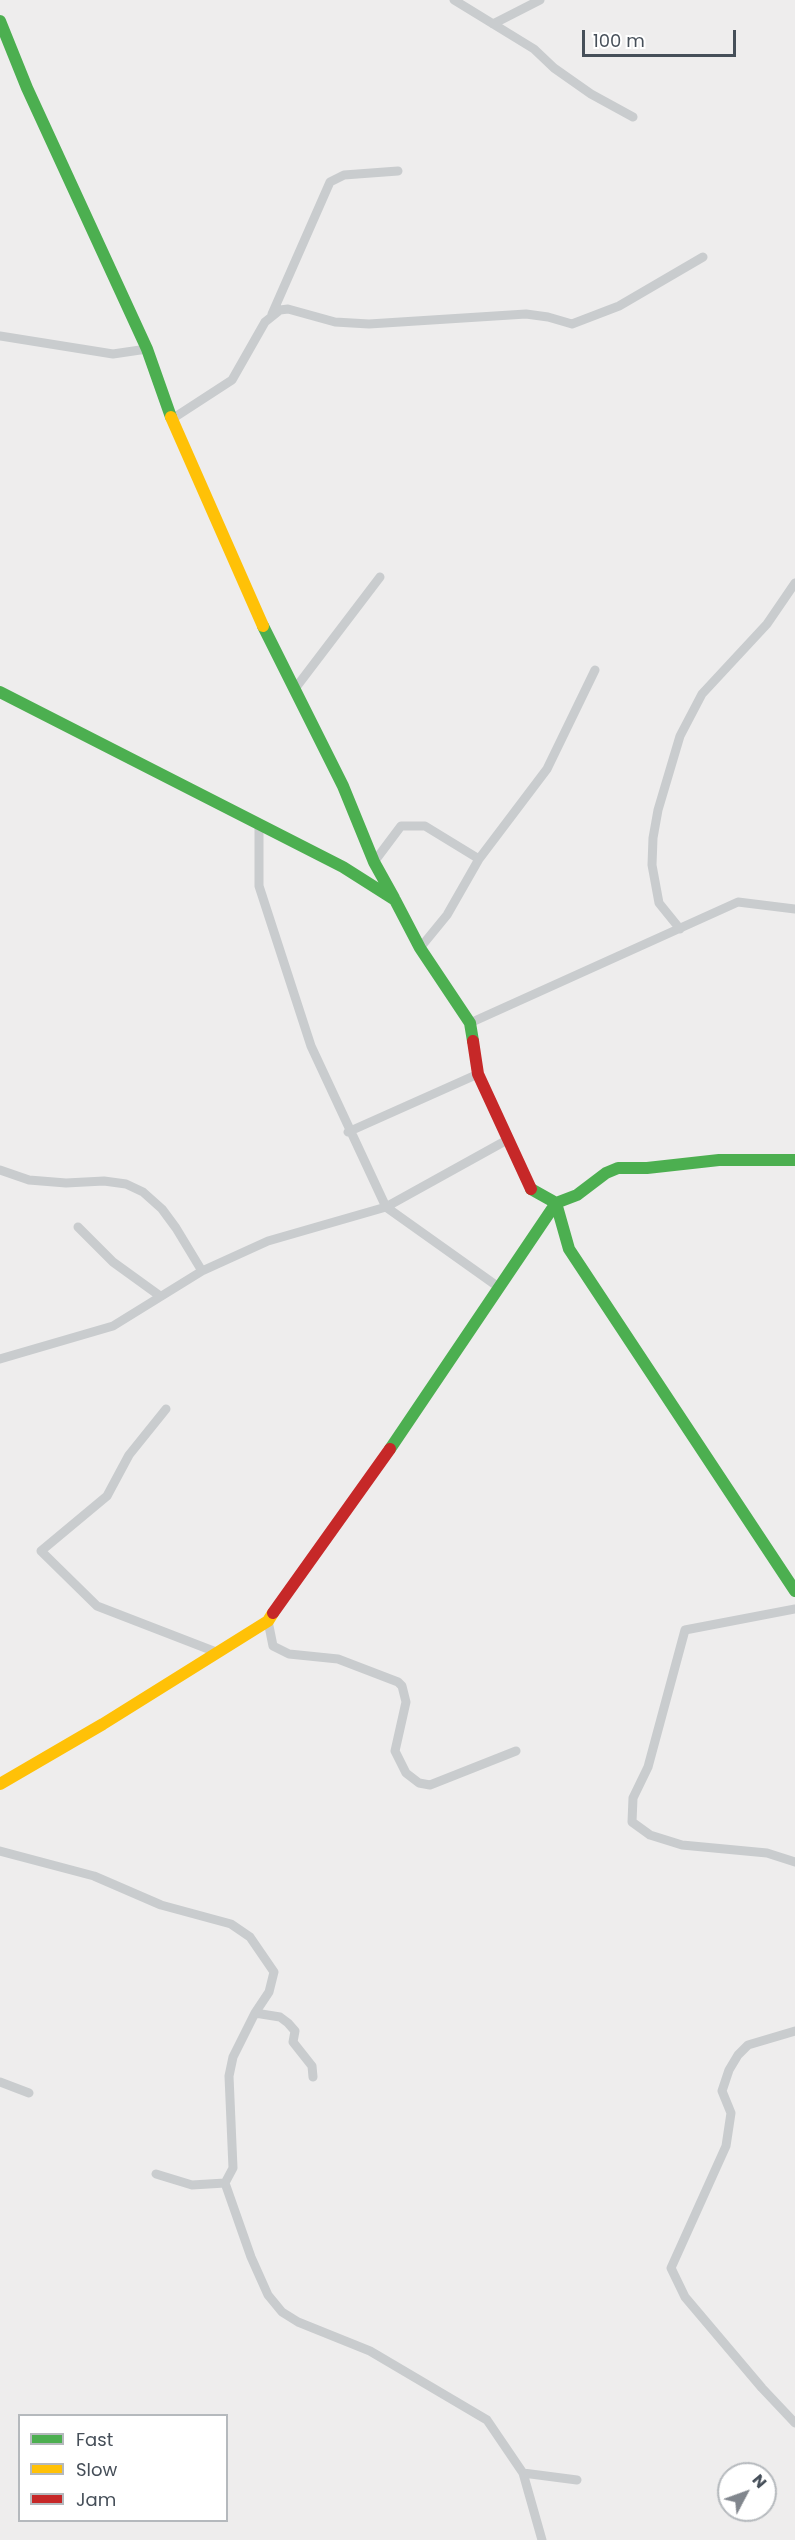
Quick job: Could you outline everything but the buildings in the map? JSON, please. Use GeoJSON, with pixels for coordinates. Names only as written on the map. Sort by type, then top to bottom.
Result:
{"type":"FeatureCollection","features":[{"type":"Feature","properties":{"kind":"street"},"geometry":{"type":"LineString","coordinates":[[454,0],[534,49],[554,68],[591,93],[633,117]]}},
{"type":"Feature","properties":{"kind":"street"},"geometry":{"type":"LineString","coordinates":[[493,24],[540,0]]}},
{"type":"Feature","properties":{"kind":"street"},"geometry":{"type":"LineString","coordinates":[[0,21],[27,88],[147,349],[172,419],[267,636],[343,786],[374,862],[420,948],[470,1023],[478,1074],[532,1192],[556,1203],[569,1249],[795,1591]]}},
{"type":"Feature","properties":{"kind":"street"},"geometry":{"type":"LineString","coordinates":[[172,419],[232,380],[272,314],[330,182],[344,175],[398,171]]}},
{"type":"Feature","properties":{"kind":"street"},"geometry":{"type":"LineString","coordinates":[[272,314],[288,309],[335,322],[379,324],[526,314],[572,324],[619,306],[704,257]]}},
{"type":"Feature","properties":{"kind":"street"},"geometry":{"type":"LineString","coordinates":[[0,336],[113,354],[147,349]]}},
{"type":"Feature","properties":{"kind":"street"},"geometry":{"type":"LineString","coordinates":[[294,690],[380,577]]}},
{"type":"Feature","properties":{"kind":"street"},"geometry":{"type":"LineString","coordinates":[[680,928],[659,903],[652,865],[658,810],[678,744],[691,711],[702,694],[767,624],[795,582]]}},
{"type":"Feature","properties":{"kind":"street"},"geometry":{"type":"LineString","coordinates":[[420,948],[447,915],[479,859],[547,769],[595,670]]}},
{"type":"Feature","properties":{"kind":"street"},"geometry":{"type":"LineString","coordinates":[[0,692],[343,867],[395,900]]}},
{"type":"Feature","properties":{"kind":"street"},"geometry":{"type":"LineString","coordinates":[[259,823],[259,886],[311,1046],[348,1132],[386,1208],[497,1286]]}},
{"type":"Feature","properties":{"kind":"street"},"geometry":{"type":"LineString","coordinates":[[374,862],[401,826],[425,826],[479,859]]}},
{"type":"Feature","properties":{"kind":"street"},"geometry":{"type":"LineString","coordinates":[[470,1023],[738,902],[795,909]]}},
{"type":"Feature","properties":{"kind":"street"},"geometry":{"type":"LineString","coordinates":[[348,1132],[478,1074]]}},
{"type":"Feature","properties":{"kind":"street"},"geometry":{"type":"LineString","coordinates":[[0,1359],[113,1326],[202,1271],[268,1241],[386,1208],[507,1140]]}},
{"type":"Feature","properties":{"kind":"street"},"geometry":{"type":"LineString","coordinates":[[0,1784],[103,1724],[268,1621],[383,1459],[497,1286],[556,1203],[577,1195],[606,1173],[618,1168],[647,1168],[719,1160],[795,1160]]}},
{"type":"Feature","properties":{"kind":"street"},"geometry":{"type":"LineString","coordinates":[[0,1170],[29,1180],[66,1183],[104,1181],[126,1184],[142,1192],[162,1209],[202,1271]]}},
{"type":"Feature","properties":{"kind":"street"},"geometry":{"type":"LineString","coordinates":[[78,1227],[113,1262],[160,1296]]}},
{"type":"Feature","properties":{"kind":"street"},"geometry":{"type":"LineString","coordinates":[[166,1408],[129,1455],[106,1496],[40,1551],[97,1606],[216,1652]]}},
{"type":"Feature","properties":{"kind":"street"},"geometry":{"type":"LineString","coordinates":[[795,1609],[685,1630],[648,1767],[633,1798],[632,1822],[650,1835],[682,1845],[767,1853],[795,1862]]}},
{"type":"Feature","properties":{"kind":"street"},"geometry":{"type":"LineString","coordinates":[[268,1621],[273,1647],[289,1654],[338,1659],[398,1682],[402,1686],[406,1702],[394,1751],[406,1773],[419,1783],[430,1785],[516,1751]]}},
{"type":"Feature","properties":{"kind":"street"},"geometry":{"type":"LineString","coordinates":[[0,1851],[94,1876],[161,1905],[231,1924],[250,1937],[274,1972],[269,1992],[255,2013],[233,2057],[229,2076],[233,2168],[225,2183],[251,2257],[268,2295],[282,2312],[370,2351],[487,2420],[523,2473],[542,2540]]}},
{"type":"Feature","properties":{"kind":"street"},"geometry":{"type":"LineString","coordinates":[[255,2013],[280,2018],[288,2023],[295,2031],[293,2042],[312,2066],[314,2077]]}},
{"type":"Feature","properties":{"kind":"street"},"geometry":{"type":"LineString","coordinates":[[795,2031],[748,2045],[738,2055],[729,2070],[722,2091],[731,2113],[726,2146],[671,2268],[685,2297],[762,2388],[795,2423]]}},
{"type":"Feature","properties":{"kind":"street"},"geometry":{"type":"LineString","coordinates":[[0,2082],[29,2093]]}},
{"type":"Feature","properties":{"kind":"street"},"geometry":{"type":"LineString","coordinates":[[156,2174],[192,2185],[225,2183]]}},
{"type":"Feature","properties":{"kind":"street"},"geometry":{"type":"LineString","coordinates":[[523,2473],[577,2480]]}},
{"type":"Feature","properties":{"kind":"traffic: fast"},"geometry":{"type":"LineString","coordinates":[[0,21],[27,88],[147,349],[171,417]]}},
{"type":"Feature","properties":{"kind":"traffic: fast"},"geometry":{"type":"LineString","coordinates":[[263,626],[343,786],[374,862],[394,898]]}},
{"type":"Feature","properties":{"kind":"traffic: fast"},"geometry":{"type":"LineString","coordinates":[[0,692],[343,867],[395,900],[420,948],[470,1023],[473,1041]]}},
{"type":"Feature","properties":{"kind":"traffic: fast"},"geometry":{"type":"LineString","coordinates":[[390,1449],[556,1203],[577,1195],[606,1173],[618,1168],[647,1168],[719,1160],[795,1160]]}},
{"type":"Feature","properties":{"kind":"traffic: fast"},"geometry":{"type":"LineString","coordinates":[[531,1189],[556,1203],[569,1249],[795,1591]]}},
{"type":"Feature","properties":{"kind":"traffic: slow"},"geometry":{"type":"LineString","coordinates":[[171,417],[263,626]]}},
{"type":"Feature","properties":{"kind":"traffic: slow"},"geometry":{"type":"LineString","coordinates":[[0,1784],[103,1724],[268,1621],[273,1613]]}},
{"type":"Feature","properties":{"kind":"traffic: jam"},"geometry":{"type":"LineString","coordinates":[[473,1041],[478,1074],[531,1189]]}},
{"type":"Feature","properties":{"kind":"traffic: jam"},"geometry":{"type":"LineString","coordinates":[[273,1613],[390,1449]]}}]}
